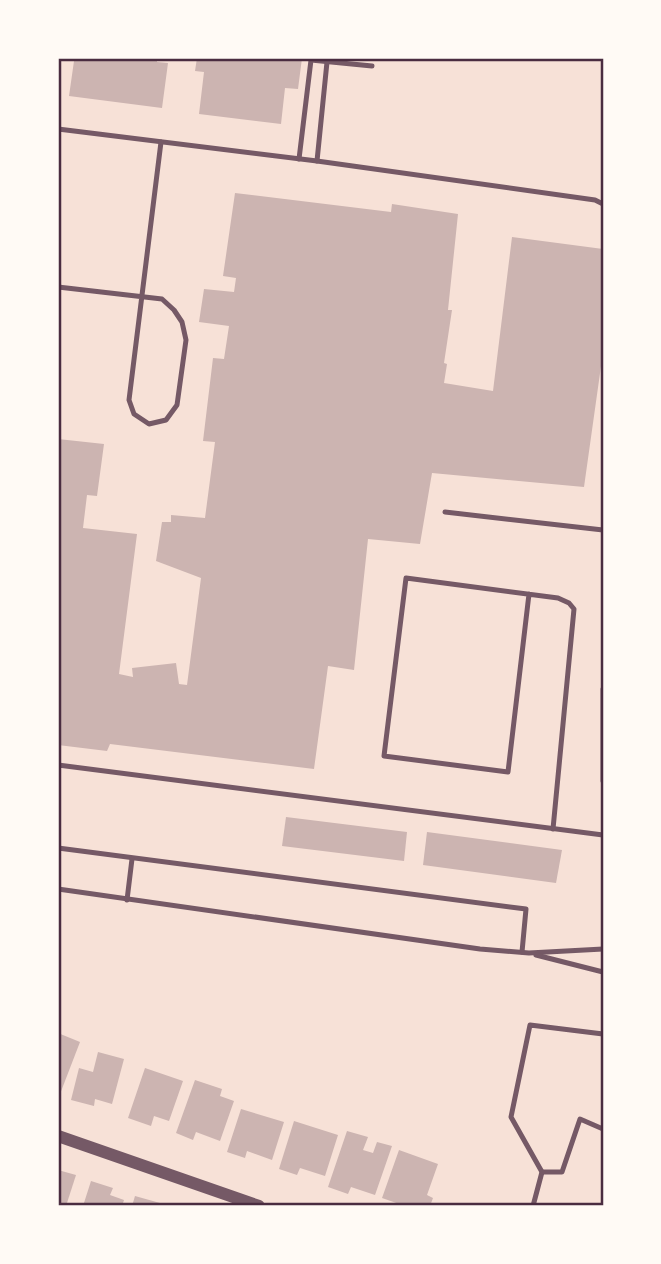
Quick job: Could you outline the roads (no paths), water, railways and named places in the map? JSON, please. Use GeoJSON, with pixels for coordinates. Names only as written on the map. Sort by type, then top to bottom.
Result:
{"type":"FeatureCollection","features":[{"type":"Feature","properties":{"kind":"street"},"geometry":{"type":"LineString","coordinates":[[58,1136],[259,1206]]}},
{"type":"Feature","properties":{"kind":"lane"},"geometry":{"type":"LineString","coordinates":[[299,159],[311,60],[372,66]]}},
{"type":"Feature","properties":{"kind":"lane"},"geometry":{"type":"LineString","coordinates":[[317,161],[327,62]]}},
{"type":"Feature","properties":{"kind":"lane"},"geometry":{"type":"LineString","coordinates":[[58,129],[317,161],[603,202]]}},
{"type":"Feature","properties":{"kind":"lane"},"geometry":{"type":"LineString","coordinates":[[58,286],[140,296],[162,299],[174,310],[182,322],[186,340],[177,405],[166,420],[149,424],[134,414],[129,400],[140,296],[161,142]]}},
{"type":"Feature","properties":{"kind":"lane"},"geometry":{"type":"LineString","coordinates":[[445,512],[603,530]]}},
{"type":"Feature","properties":{"kind":"lane"},"geometry":{"type":"LineString","coordinates":[[529,594],[508,772],[384,756],[407,578],[529,594],[558,598],[569,603],[574,609],[553,829]]}},
{"type":"Feature","properties":{"kind":"lane"},"geometry":{"type":"LineString","coordinates":[[603,689],[603,781]]}},
{"type":"Feature","properties":{"kind":"lane"},"geometry":{"type":"LineString","coordinates":[[58,765],[603,835]]}},
{"type":"Feature","properties":{"kind":"lane"},"geometry":{"type":"LineString","coordinates":[[58,848],[526,909],[526,953]]}},
{"type":"Feature","properties":{"kind":"lane"},"geometry":{"type":"LineString","coordinates":[[127,900],[132,859]]}},
{"type":"Feature","properties":{"kind":"lane"},"geometry":{"type":"LineString","coordinates":[[58,889],[480,949],[526,953],[603,950]]}},
{"type":"Feature","properties":{"kind":"lane"},"geometry":{"type":"LineString","coordinates":[[526,953],[603,972]]}},
{"type":"Feature","properties":{"kind":"lane"},"geometry":{"type":"LineString","coordinates":[[533,1206],[542,1172],[511,1117],[530,1025],[603,1034]]}},
{"type":"Feature","properties":{"kind":"lane"},"geometry":{"type":"LineString","coordinates":[[542,1172],[562,1172],[580,1119],[603,1129]]}}]}
